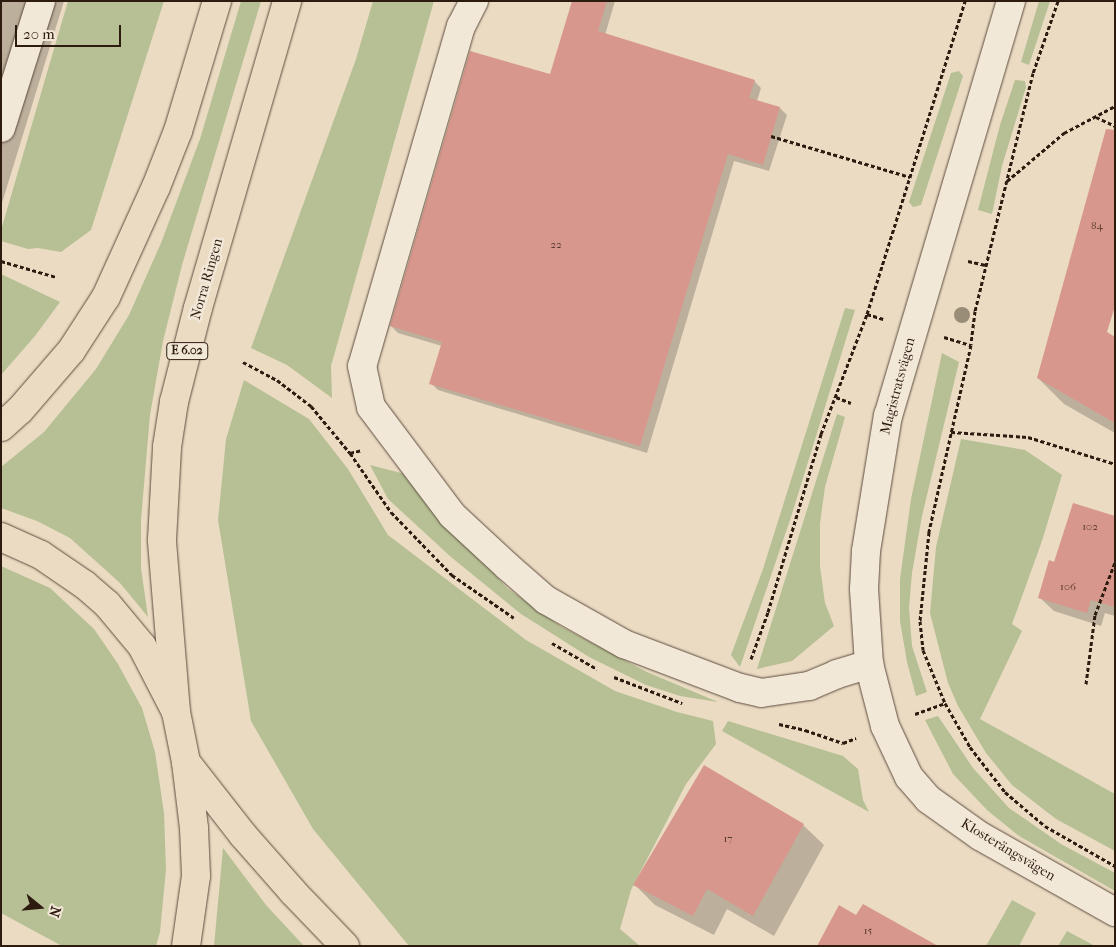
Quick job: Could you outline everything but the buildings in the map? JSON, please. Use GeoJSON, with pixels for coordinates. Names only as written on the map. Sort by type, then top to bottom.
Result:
{"type":"FeatureCollection","features":[{"type":"Feature","properties":{"kind":"main road"},"geometry":{"type":"LineString","coordinates":[[1,427],[20,410],[71,351],[106,296],[156,187],[178,131],[217,1]]}},
{"type":"Feature","properties":{"kind":"main road","name":"Norra Ringen"},"geometry":{"type":"LineString","coordinates":[[176,712],[162,540],[167,447],[174,402],[198,308],[287,1]]}},
{"type":"Feature","properties":{"kind":"main road"},"geometry":{"type":"LineString","coordinates":[[1,537],[54,564],[85,585],[108,604],[142,646],[176,712],[186,762],[194,828],[196,876],[186,946]]}},
{"type":"Feature","properties":{"kind":"main road"},"geometry":{"type":"LineString","coordinates":[[186,762],[243,835],[293,892],[346,946]]}},
{"type":"Feature","properties":{"kind":"street"},"geometry":{"type":"LineString","coordinates":[[1,128],[41,1]]}},
{"type":"Feature","properties":{"kind":"street"},"geometry":{"type":"LineString","coordinates":[[474,1],[461,26],[362,366],[371,407],[452,515],[546,600],[624,644],[740,688],[761,693],[784,692],[809,686],[837,674],[869,664]]}},
{"type":"Feature","properties":{"kind":"street","name":"Magistratsvägen"},"geometry":{"type":"LineString","coordinates":[[909,777],[885,726],[869,664],[864,589],[866,551],[888,415],[1011,1]]}},
{"type":"Feature","properties":{"kind":"street","name":"Klosterängsvägen"},"geometry":{"type":"LineString","coordinates":[[909,777],[928,799],[980,836],[1115,912]]}},
{"type":"Feature","properties":{"kind":"path"},"geometry":{"type":"LineString","coordinates":[[740,688],[768,612],[821,434],[866,314],[964,1]]}},
{"type":"Feature","properties":{"kind":"path"},"geometry":{"type":"LineString","coordinates":[[1058,1],[1034,73],[986,265],[929,532],[920,621],[923,650],[945,703],[970,746],[1004,792],[1045,826],[1115,866]]}},
{"type":"Feature","properties":{"kind":"path"},"geometry":{"type":"LineString","coordinates":[[1007,181],[1064,133],[1115,106]]}},
{"type":"Feature","properties":{"kind":"path"},"geometry":{"type":"LineString","coordinates":[[1096,116],[1115,126]]}},
{"type":"Feature","properties":{"kind":"path"},"geometry":{"type":"LineString","coordinates":[[771,136],[910,178]]}},
{"type":"Feature","properties":{"kind":"path"},"geometry":{"type":"LineString","coordinates":[[965,260],[986,265]]}},
{"type":"Feature","properties":{"kind":"path"},"geometry":{"type":"LineString","coordinates":[[1,261],[56,277]]}},
{"type":"Feature","properties":{"kind":"path"},"geometry":{"type":"LineString","coordinates":[[836,397],[851,402]]}},
{"type":"Feature","properties":{"kind":"path"},"geometry":{"type":"LineString","coordinates":[[951,432],[1028,437],[1115,464]]}},
{"type":"Feature","properties":{"kind":"path"},"geometry":{"type":"LineString","coordinates":[[1086,684],[1094,615],[1115,562]]}},
{"type":"Feature","properties":{"kind":"green space"},"geometry":{"type":"Polygon","coordinates":[[[68,1],[164,1],[91,230],[61,252],[38,248],[28,249],[1,241],[1,230],[68,1]]]}},
{"type":"Feature","properties":{"kind":"green space"},"geometry":{"type":"Polygon","coordinates":[[[241,1],[261,1],[182,265],[163,341],[150,415],[141,520],[141,568],[148,617],[120,583],[70,538],[37,521],[1,508],[1,467],[44,432],[96,369],[129,315],[161,243],[200,139],[241,1]]]}},
{"type":"Feature","properties":{"kind":"green space"},"geometry":{"type":"Polygon","coordinates":[[[373,1],[434,1],[331,366],[332,398],[287,365],[251,348],[356,59],[373,1]]]}},
{"type":"Feature","properties":{"kind":"green space"},"geometry":{"type":"Polygon","coordinates":[[[1039,1],[1050,1],[1029,65],[1021,62],[1039,1]]]}},
{"type":"Feature","properties":{"kind":"green space"},"geometry":{"type":"Polygon","coordinates":[[[959,71],[963,76],[921,205],[913,207],[909,202],[951,73],[959,71]]]}},
{"type":"Feature","properties":{"kind":"green space"},"geometry":{"type":"Polygon","coordinates":[[[1015,80],[1025,81],[1026,87],[1002,166],[992,214],[978,210],[1000,125],[1015,80]]]}},
{"type":"Feature","properties":{"kind":"green space"},"geometry":{"type":"Polygon","coordinates":[[[1,274],[60,302],[35,336],[1,375],[1,274]]]}},
{"type":"Feature","properties":{"kind":"green space"},"geometry":{"type":"Polygon","coordinates":[[[845,308],[855,310],[791,517],[740,667],[731,655],[763,569],[845,308]]]}},
{"type":"Feature","properties":{"kind":"green space"},"geometry":{"type":"Polygon","coordinates":[[[942,353],[959,362],[922,516],[912,573],[909,608],[912,646],[927,692],[916,696],[907,662],[900,621],[900,579],[911,499],[942,353]]]}},
{"type":"Feature","properties":{"kind":"green space"},"geometry":{"type":"Polygon","coordinates":[[[244,380],[309,419],[348,469],[388,535],[526,640],[615,691],[677,712],[713,721],[716,744],[686,784],[631,890],[620,929],[640,946],[409,946],[313,829],[251,721],[218,520],[226,439],[244,380]]]}},
{"type":"Feature","properties":{"kind":"green space"},"geometry":{"type":"Polygon","coordinates":[[[837,414],[845,417],[825,487],[820,524],[820,566],[825,603],[834,626],[792,661],[757,669],[837,414]]]}},
{"type":"Feature","properties":{"kind":"green space"},"geometry":{"type":"Polygon","coordinates":[[[961,439],[1025,450],[1062,475],[1042,541],[1012,624],[1022,631],[980,719],[1115,794],[1115,851],[1056,819],[1012,785],[986,753],[958,706],[948,683],[930,613],[936,547],[961,439]]]}},
{"type":"Feature","properties":{"kind":"green space"},"geometry":{"type":"Polygon","coordinates":[[[370,465],[405,474],[507,588],[560,626],[647,672],[718,702],[680,696],[646,685],[589,657],[521,614],[451,557],[388,499],[370,465]]]}},
{"type":"Feature","properties":{"kind":"green space"},"geometry":{"type":"Polygon","coordinates":[[[1,566],[50,588],[94,629],[118,664],[142,708],[155,752],[164,813],[166,869],[160,932],[156,946],[62,946],[1,913],[1,566]]]}},
{"type":"Feature","properties":{"kind":"green space"},"geometry":{"type":"Polygon","coordinates":[[[938,716],[973,768],[1009,808],[1061,844],[1115,873],[1115,891],[1019,836],[987,810],[953,774],[925,720],[938,716]]]}},
{"type":"Feature","properties":{"kind":"green space"},"geometry":{"type":"Polygon","coordinates":[[[728,721],[843,756],[858,769],[863,800],[869,812],[722,731],[728,721]]]}},
{"type":"Feature","properties":{"kind":"green space"},"geometry":{"type":"Polygon","coordinates":[[[223,848],[266,905],[304,946],[214,946],[223,848]]]}},
{"type":"Feature","properties":{"kind":"green space"},"geometry":{"type":"Polygon","coordinates":[[[1012,900],[1036,913],[1019,946],[986,946],[1012,900]]]}},
{"type":"Feature","properties":{"kind":"green space"},"geometry":{"type":"Polygon","coordinates":[[[1067,931],[1095,946],[1058,946],[1067,931]]]}}]}
